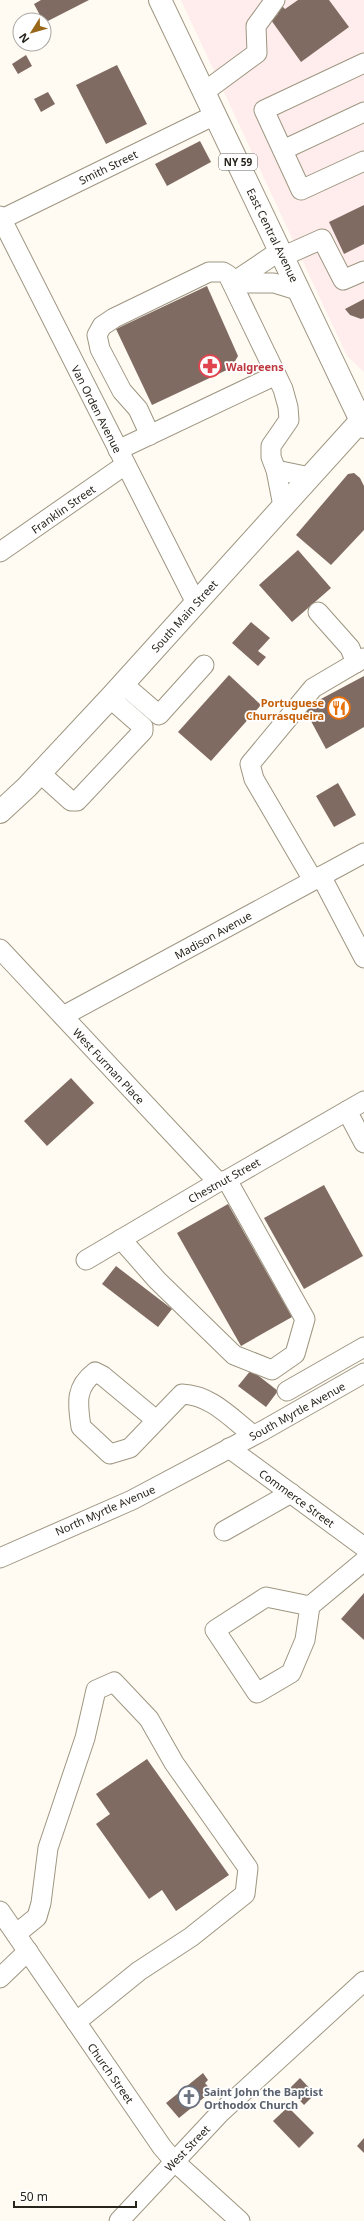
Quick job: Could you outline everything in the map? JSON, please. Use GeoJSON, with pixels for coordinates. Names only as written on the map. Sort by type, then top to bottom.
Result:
{"type":"FeatureCollection","features":[{"type":"Feature","properties":{"kind":"main road","name":"East Central Avenue"},"geometry":{"type":"LineString","coordinates":[[160,0],[363,421]]}},
{"type":"Feature","properties":{"kind":"main road","name":"South Main Street"},"geometry":{"type":"LineString","coordinates":[[0,812],[40,773],[117,691],[283,506],[363,421]]}},
{"type":"Feature","properties":{"kind":"street"},"geometry":{"type":"LineString","coordinates":[[204,92],[257,53],[256,26],[275,0]]}},
{"type":"Feature","properties":{"kind":"street"},"geometry":{"type":"LineString","coordinates":[[364,63],[264,110],[301,190],[364,161]]}},
{"type":"Feature","properties":{"kind":"street"},"geometry":{"type":"LineString","coordinates":[[283,150],[364,112]]}},
{"type":"Feature","properties":{"kind":"street","name":"Smith Street"},"geometry":{"type":"LineString","coordinates":[[1,219],[215,115]]}},
{"type":"Feature","properties":{"kind":"street","name":"Van Orden Avenue"},"geometry":{"type":"LineString","coordinates":[[1,219],[196,602]]}},
{"type":"Feature","properties":{"kind":"street"},"geometry":{"type":"LineString","coordinates":[[232,283],[282,253],[322,239],[343,280],[364,271]]}},
{"type":"Feature","properties":{"kind":"street"},"geometry":{"type":"LineString","coordinates":[[150,435],[138,409],[122,391],[100,349],[97,335],[102,326],[114,318],[209,272],[223,272],[228,275],[232,283],[276,375],[286,401],[289,420],[271,446],[271,457],[276,470],[283,506]]}},
{"type":"Feature","properties":{"kind":"street"},"geometry":{"type":"LineString","coordinates":[[232,283],[274,283],[300,291]]}},
{"type":"Feature","properties":{"kind":"street","name":"Franklin Street"},"geometry":{"type":"LineString","coordinates":[[0,551],[150,435],[276,375]]}},
{"type":"Feature","properties":{"kind":"street"},"geometry":{"type":"LineString","coordinates":[[276,470],[310,477]]}},
{"type":"Feature","properties":{"kind":"street"},"geometry":{"type":"LineString","coordinates":[[318,612],[360,660],[313,688],[250,764],[254,779],[317,878],[364,958]]}},
{"type":"Feature","properties":{"kind":"street"},"geometry":{"type":"LineString","coordinates":[[117,691],[159,716],[204,665]]}},
{"type":"Feature","properties":{"kind":"street"},"geometry":{"type":"LineString","coordinates":[[40,773],[71,801],[77,801],[135,742],[143,731],[143,727],[117,691]]}},
{"type":"Feature","properties":{"kind":"street","name":"Madison Avenue"},"geometry":{"type":"LineString","coordinates":[[63,1016],[317,878],[363,856]]}},
{"type":"Feature","properties":{"kind":"street","name":"West Furman Place"},"geometry":{"type":"LineString","coordinates":[[0,949],[223,1181],[305,1319],[295,1354],[272,1370]]}},
{"type":"Feature","properties":{"kind":"street","name":"Chestnut Street"},"geometry":{"type":"LineString","coordinates":[[86,1260],[364,1101]]}},
{"type":"Feature","properties":{"kind":"street"},"geometry":{"type":"LineString","coordinates":[[347,1111],[364,1143]]}},
{"type":"Feature","properties":{"kind":"street"},"geometry":{"type":"LineString","coordinates":[[121,1240],[157,1280],[234,1355],[272,1370],[298,1410]]}},
{"type":"Feature","properties":{"kind":"street"},"geometry":{"type":"LineString","coordinates":[[287,1391],[364,1347]]}},
{"type":"Feature","properties":{"kind":"street","name":"South Myrtle Avenue"},"geometry":{"type":"LineString","coordinates":[[229,1448],[364,1373]]}},
{"type":"Feature","properties":{"kind":"street"},"geometry":{"type":"LineString","coordinates":[[156,1420],[182,1394],[195,1394],[214,1403],[253,1435]]}},
{"type":"Feature","properties":{"kind":"street","name":"Commerce Street"},"geometry":{"type":"LineString","coordinates":[[229,1448],[364,1547]]}},
{"type":"Feature","properties":{"kind":"street","name":"North Myrtle Avenue"},"geometry":{"type":"LineString","coordinates":[[0,1558],[132,1500],[229,1448]]}},
{"type":"Feature","properties":{"kind":"street"},"geometry":{"type":"LineString","coordinates":[[224,1531],[291,1493]]}},
{"type":"Feature","properties":{"kind":"street"},"geometry":{"type":"LineString","coordinates":[[310,1606],[266,1596],[215,1630],[257,1693],[291,1673],[305,1640],[310,1606],[364,1561]]}},
{"type":"Feature","properties":{"kind":"street"},"geometry":{"type":"LineString","coordinates":[[16,1934],[37,1917],[41,1903],[48,1848],[85,1738],[96,1690],[114,1682],[149,1718],[174,1763],[248,1868],[245,1894],[191,1937],[139,1971],[94,2010],[76,2022]]}},
{"type":"Feature","properties":{"kind":"street","name":"Church Street"},"geometry":{"type":"LineString","coordinates":[[0,1911],[162,2147],[174,2161],[240,2221]]}},
{"type":"Feature","properties":{"kind":"street"},"geometry":{"type":"LineString","coordinates":[[0,1978],[28,1951]]}},
{"type":"Feature","properties":{"kind":"street","name":"West Street"},"geometry":{"type":"LineString","coordinates":[[119,2221],[220,2113],[364,1981]]}},
{"type":"Feature","properties":{"kind":"shaded area"},"geometry":{"type":"Polygon","coordinates":[[[181,0],[364,0],[364,372],[347,356],[181,0]]]}},
{"type":"Feature","properties":{"kind":"building"},"geometry":{"type":"Polygon","coordinates":[[[41,0],[89,0],[52,19],[52,12],[38,12],[34,4],[41,0]]]}},
{"type":"Feature","properties":{"kind":"building"},"geometry":{"type":"Polygon","coordinates":[[[298,0],[329,0],[349,27],[301,62],[271,20],[278,14],[276,11],[282,6],[285,9],[298,0]]]}},
{"type":"Feature","properties":{"kind":"building"},"geometry":{"type":"Polygon","coordinates":[[[26,55],[32,66],[18,74],[12,64],[26,55]]]}},
{"type":"Feature","properties":{"kind":"building"},"geometry":{"type":"Polygon","coordinates":[[[117,65],[147,124],[106,144],[76,85],[117,65]]]}},
{"type":"Feature","properties":{"kind":"building"},"geometry":{"type":"Polygon","coordinates":[[[48,92],[55,104],[41,112],[34,99],[48,92]]]}},
{"type":"Feature","properties":{"kind":"building"},"geometry":{"type":"Polygon","coordinates":[[[200,141],[211,162],[167,186],[155,164],[200,141]]]}},
{"type":"Feature","properties":{"kind":"building"},"geometry":{"type":"Polygon","coordinates":[[[364,205],[364,244],[344,254],[329,222],[364,205]]]}},
{"type":"Feature","properties":{"kind":"building"},"geometry":{"type":"Polygon","coordinates":[[[207,286],[238,356],[231,368],[152,405],[116,329],[207,286]]]}},
{"type":"Feature","properties":{"kind":"building"},"geometry":{"type":"Polygon","coordinates":[[[364,299],[364,318],[361,319],[350,315],[345,309],[364,299]]]}},
{"type":"Feature","properties":{"kind":"building"},"geometry":{"type":"Polygon","coordinates":[[[354,473],[360,478],[364,486],[364,530],[331,565],[296,535],[348,474],[354,473]]]}},
{"type":"Feature","properties":{"kind":"building"},"geometry":{"type":"Polygon","coordinates":[[[298,550],[331,588],[292,622],[259,585],[298,550]]]}},
{"type":"Feature","properties":{"kind":"building"},"geometry":{"type":"Polygon","coordinates":[[[251,622],[270,638],[258,651],[266,657],[258,666],[232,643],[251,622]]]}},
{"type":"Feature","properties":{"kind":"building"},"geometry":{"type":"Polygon","coordinates":[[[229,675],[261,705],[211,761],[178,732],[229,675]]]}},
{"type":"Feature","properties":{"kind":"building"},"geometry":{"type":"Polygon","coordinates":[[[364,676],[364,727],[326,749],[304,708],[364,676]]]}},
{"type":"Feature","properties":{"kind":"building"},"geometry":{"type":"Polygon","coordinates":[[[338,783],[356,815],[334,827],[316,796],[338,783]]]}},
{"type":"Feature","properties":{"kind":"building"},"geometry":{"type":"Polygon","coordinates":[[[71,1078],[94,1103],[47,1146],[24,1121],[71,1078]]]}},
{"type":"Feature","properties":{"kind":"building"},"geometry":{"type":"Polygon","coordinates":[[[324,1185],[363,1256],[304,1289],[264,1218],[324,1185]]]}},
{"type":"Feature","properties":{"kind":"building"},"geometry":{"type":"Polygon","coordinates":[[[228,1204],[292,1317],[241,1346],[177,1233],[228,1204]]]}},
{"type":"Feature","properties":{"kind":"building"},"geometry":{"type":"Polygon","coordinates":[[[116,1266],[172,1309],[158,1327],[102,1284],[116,1266]]]}},
{"type":"Feature","properties":{"kind":"building"},"geometry":{"type":"Polygon","coordinates":[[[251,1370],[278,1391],[266,1407],[238,1386],[251,1370]]]}},
{"type":"Feature","properties":{"kind":"building"},"geometry":{"type":"Polygon","coordinates":[[[364,1593],[364,1640],[341,1619],[364,1593]]]}},
{"type":"Feature","properties":{"kind":"building"},"geometry":{"type":"Polygon","coordinates":[[[147,1759],[229,1875],[176,1911],[162,1890],[149,1899],[96,1824],[110,1814],[96,1794],[147,1759]]]}},
{"type":"Feature","properties":{"kind":"building","name":"Saint John the Baptist Orthodox Church"},"geometry":{"type":"Polygon","coordinates":[[[203,2073],[208,2080],[205,2083],[212,2091],[179,2118],[166,2103],[203,2073]]]}},
{"type":"Feature","properties":{"kind":"building"},"geometry":{"type":"Polygon","coordinates":[[[300,2078],[315,2094],[304,2105],[289,2089],[300,2078]]]}},
{"type":"Feature","properties":{"kind":"building"},"geometry":{"type":"Polygon","coordinates":[[[288,2107],[314,2133],[299,2148],[273,2121],[288,2107]]]}},
{"type":"Feature","properties":{"kind":"building"},"geometry":{"type":"Polygon","coordinates":[[[364,2138],[364,2153],[357,2146],[364,2138]]]}},
{"type":"Feature","properties":{"kind":"place","name":"Walgreens"},"geometry":{"type":"Point","coordinates":[210,366]}},
{"type":"Feature","properties":{"kind":"place","name":"Portuguese Churrasqueira"},"geometry":{"type":"Point","coordinates":[339,708]}},
{"type":"Feature","properties":{"kind":"place","name":"Saint John the Baptist Orthodox Church"},"geometry":{"type":"Point","coordinates":[189,2097]}}]}
